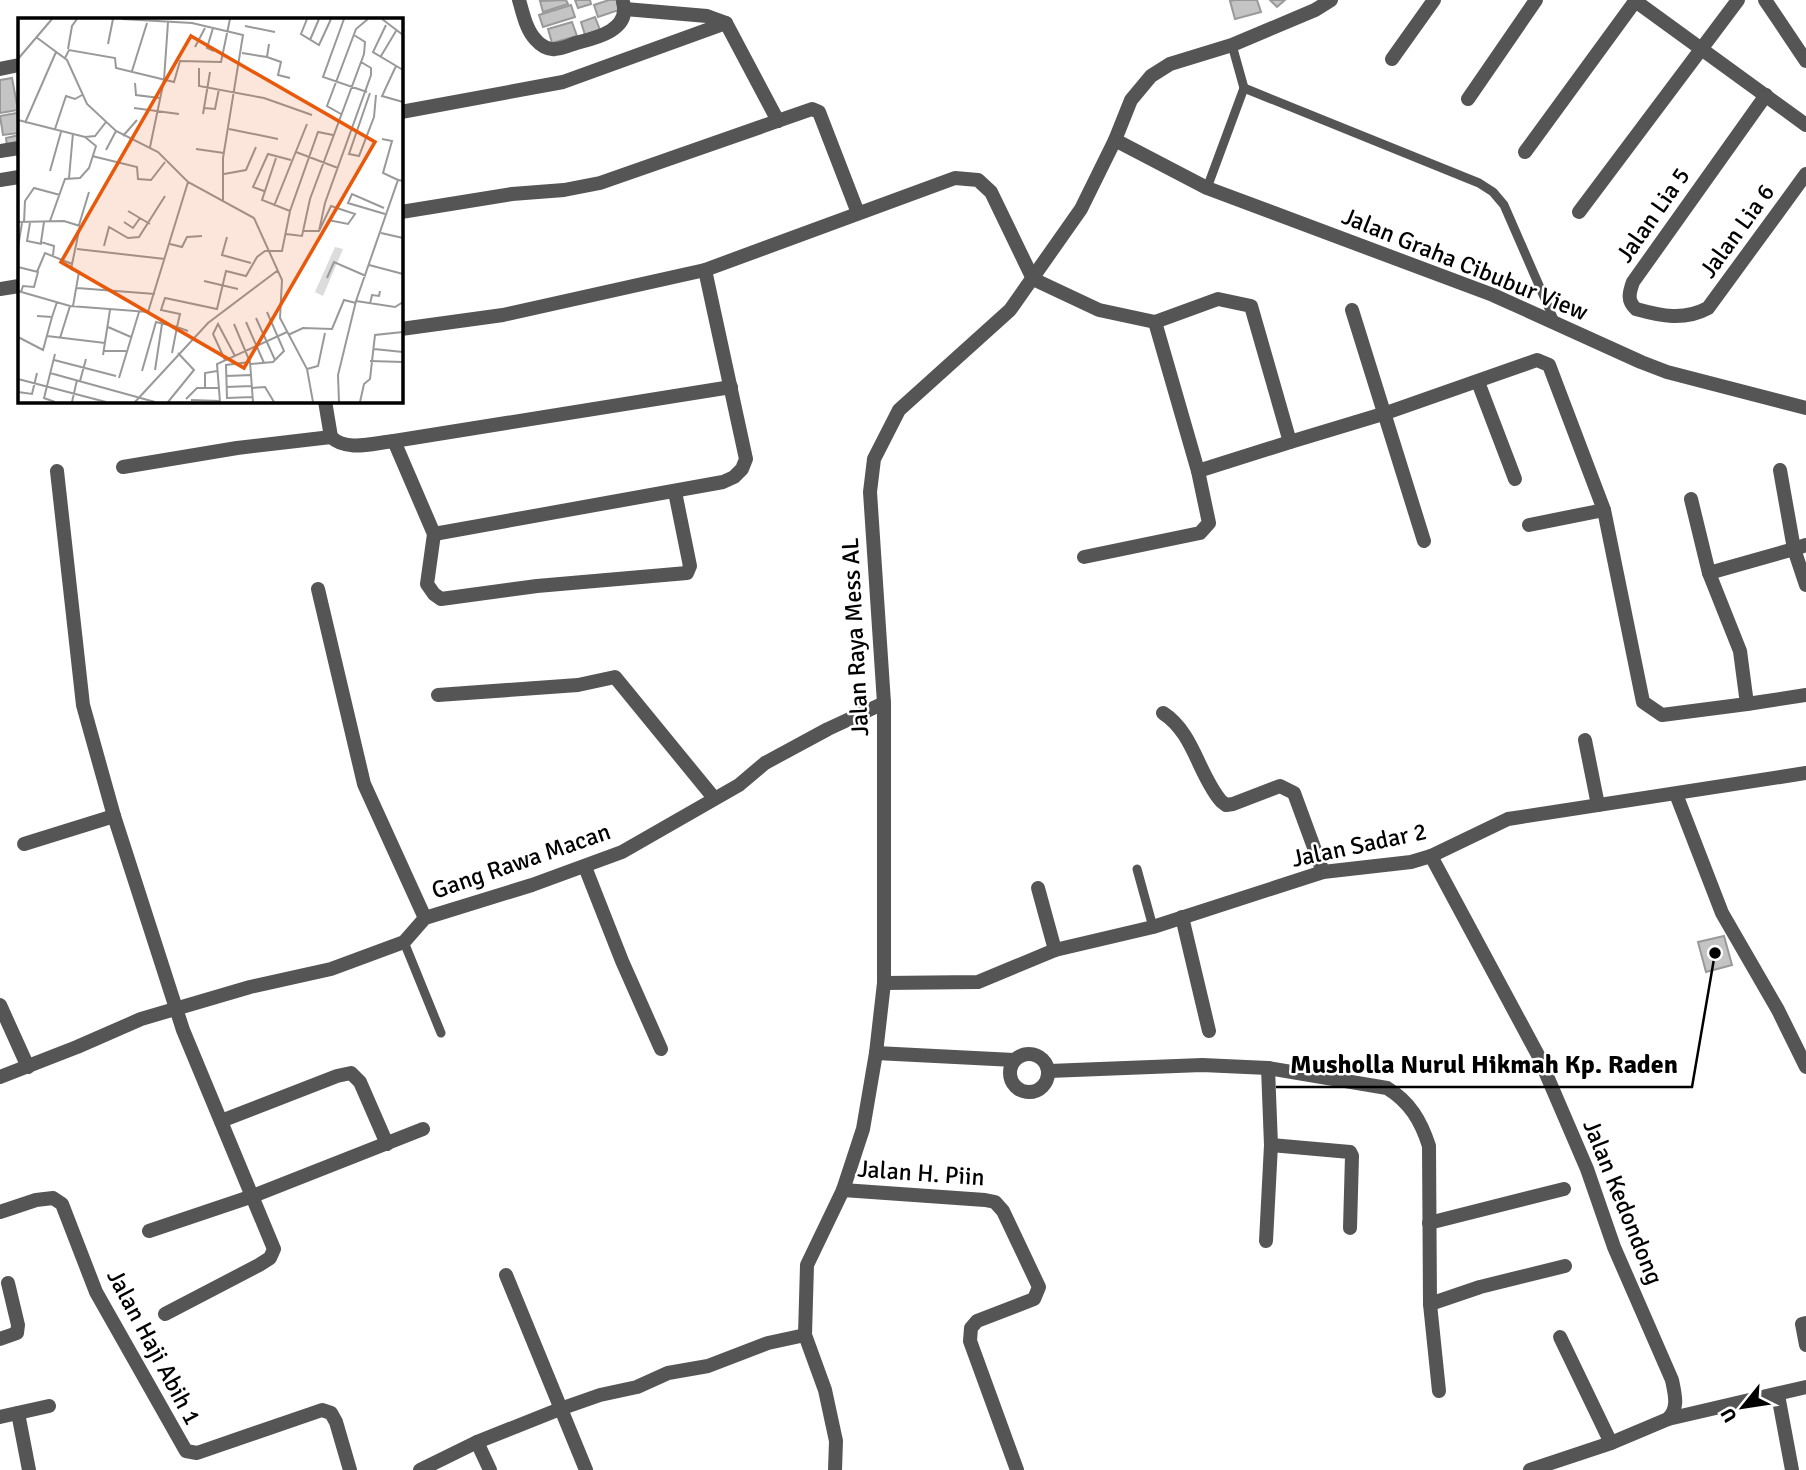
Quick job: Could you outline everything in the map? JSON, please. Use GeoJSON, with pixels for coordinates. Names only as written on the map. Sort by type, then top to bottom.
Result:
{"type":"FeatureCollection","features":[{"type":"Feature","properties":{"kind":"street"},"geometry":{"type":"LineString","coordinates":[[519,0],[529,31],[535,40],[543,47],[555,49],[604,35],[620,23],[624,5],[707,16],[726,23],[778,121]]}},
{"type":"Feature","properties":{"kind":"street","name":"Jalan Raya Mess AL"},"geometry":{"type":"LineString","coordinates":[[835,1470],[836,1441],[825,1390],[806,1335],[807,1265],[843,1190],[863,1129],[884,983],[884,703],[870,492],[874,459],[899,410],[1010,310],[1033,279],[1081,209],[1115,140],[1131,100],[1151,76],[1170,64],[1232,45],[1315,10],[1331,0]]}},
{"type":"Feature","properties":{"kind":"street"},"geometry":{"type":"LineString","coordinates":[[1392,59],[1434,0]]}},
{"type":"Feature","properties":{"kind":"street"},"geometry":{"type":"LineString","coordinates":[[1468,99],[1536,0]]}},
{"type":"Feature","properties":{"kind":"street"},"geometry":{"type":"LineString","coordinates":[[1525,152],[1635,0],[1806,125]]}},
{"type":"Feature","properties":{"kind":"street"},"geometry":{"type":"LineString","coordinates":[[1580,212],[1738,0]]}},
{"type":"Feature","properties":{"kind":"street"},"geometry":{"type":"LineString","coordinates":[[1765,0],[1806,61]]}},
{"type":"Feature","properties":{"kind":"street"},"geometry":{"type":"LineString","coordinates":[[402,112],[563,82],[726,23]]}},
{"type":"Feature","properties":{"kind":"street"},"geometry":{"type":"LineString","coordinates":[[0,69],[18,65]]}},
{"type":"Feature","properties":{"kind":"street","name":"Jalan Lia 5"},"geometry":{"type":"LineString","coordinates":[[1701,312],[1667,317],[1636,309],[1629,293],[1633,282],[1766,95]]}},
{"type":"Feature","properties":{"kind":"street"},"geometry":{"type":"LineString","coordinates":[[402,212],[600,183],[812,109],[819,112],[859,213]]}},
{"type":"Feature","properties":{"kind":"street","name":"Jalan Graha Cibubur View"},"geometry":{"type":"LineString","coordinates":[[1115,140],[1207,188],[1493,295],[1618,353],[1667,372],[1806,408]]}},
{"type":"Feature","properties":{"kind":"street"},"geometry":{"type":"LineString","coordinates":[[0,151],[18,148]]}},
{"type":"Feature","properties":{"kind":"street","name":"Jalan Lia 6"},"geometry":{"type":"LineString","coordinates":[[1701,312],[1714,303],[1806,174]]}},
{"type":"Feature","properties":{"kind":"street"},"geometry":{"type":"LineString","coordinates":[[0,180],[18,177]]}},
{"type":"Feature","properties":{"kind":"street"},"geometry":{"type":"LineString","coordinates":[[402,329],[503,315],[705,270],[955,178],[978,180],[991,192],[1033,279],[1099,310],[1155,322],[1218,299],[1251,306],[1290,442]]}},
{"type":"Feature","properties":{"kind":"street"},"geometry":{"type":"LineString","coordinates":[[435,534],[675,492],[723,482],[734,477],[742,469],[746,458],[705,270]]}},
{"type":"Feature","properties":{"kind":"street"},"geometry":{"type":"LineString","coordinates":[[0,289],[18,286]]}},
{"type":"Feature","properties":{"kind":"street"},"geometry":{"type":"LineString","coordinates":[[1352,310],[1424,541]]}},
{"type":"Feature","properties":{"kind":"street"},"geometry":{"type":"LineString","coordinates":[[1084,557],[1200,533],[1209,523],[1198,471],[1155,322]]}},
{"type":"Feature","properties":{"kind":"street"},"geometry":{"type":"LineString","coordinates":[[1198,471],[1386,413],[1537,360],[1549,365],[1604,510],[1643,702],[1662,715],[1806,695]]}},
{"type":"Feature","properties":{"kind":"street"},"geometry":{"type":"LineString","coordinates":[[1478,382],[1515,479]]}},
{"type":"Feature","properties":{"kind":"street"},"geometry":{"type":"LineString","coordinates":[[325,402],[331,436],[338,444],[349,446],[731,387]]}},
{"type":"Feature","properties":{"kind":"street"},"geometry":{"type":"LineString","coordinates":[[123,467],[331,436]]}},
{"type":"Feature","properties":{"kind":"street"},"geometry":{"type":"LineString","coordinates":[[394,441],[435,534],[427,584],[441,599],[537,586],[687,573],[690,566],[675,492]]}},
{"type":"Feature","properties":{"kind":"street"},"geometry":{"type":"LineString","coordinates":[[1780,470],[1800,547],[1806,585]]}},
{"type":"Feature","properties":{"kind":"street"},"geometry":{"type":"LineString","coordinates":[[57,471],[83,705],[114,816],[183,1030],[253,1196],[274,1254],[259,1265],[165,1314]]}},
{"type":"Feature","properties":{"kind":"street"},"geometry":{"type":"LineString","coordinates":[[1691,499],[1709,573],[1740,651],[1747,704]]}},
{"type":"Feature","properties":{"kind":"street"},"geometry":{"type":"LineString","coordinates":[[1529,525],[1604,510]]}},
{"type":"Feature","properties":{"kind":"street"},"geometry":{"type":"LineString","coordinates":[[1709,573],[1800,547]]}},
{"type":"Feature","properties":{"kind":"street"},"geometry":{"type":"LineString","coordinates":[[318,589],[364,784],[425,918]]}},
{"type":"Feature","properties":{"kind":"street"},"geometry":{"type":"LineString","coordinates":[[438,695],[578,685],[615,677],[714,797]]}},
{"type":"Feature","properties":{"kind":"street","name":"Gang Rawa Macan"},"geometry":{"type":"LineString","coordinates":[[0,1077],[141,1019],[250,987],[331,969],[404,942],[425,918],[585,867],[622,852],[739,785],[765,764],[828,729],[884,703]]}},
{"type":"Feature","properties":{"kind":"street"},"geometry":{"type":"LineString","coordinates":[[1163,713],[1175,721],[1184,734],[1221,801],[1226,805],[1280,786],[1294,793],[1322,872]]}},
{"type":"Feature","properties":{"kind":"street"},"geometry":{"type":"LineString","coordinates":[[1585,740],[1598,805]]}},
{"type":"Feature","properties":{"kind":"street","name":"Jalan Sadar 2"},"geometry":{"type":"LineString","coordinates":[[884,983],[978,982],[1055,950],[1153,927],[1322,872],[1411,862],[1431,856],[1508,819],[1806,773]]}},
{"type":"Feature","properties":{"kind":"street"},"geometry":{"type":"LineString","coordinates":[[1676,794],[1722,913],[1778,1010],[1806,1067]]}},
{"type":"Feature","properties":{"kind":"street"},"geometry":{"type":"LineString","coordinates":[[24,844],[114,816]]}},
{"type":"Feature","properties":{"kind":"street","name":"Jalan Kedondong"},"geometry":{"type":"LineString","coordinates":[[1431,856],[1538,1055],[1587,1169],[1614,1247],[1672,1380],[1676,1399],[1674,1413],[1668,1419]]}},
{"type":"Feature","properties":{"kind":"street"},"geometry":{"type":"LineString","coordinates":[[585,867],[661,1049]]}},
{"type":"Feature","properties":{"kind":"street"},"geometry":{"type":"LineString","coordinates":[[1038,888],[1055,950]]}},
{"type":"Feature","properties":{"kind":"street"},"geometry":{"type":"LineString","coordinates":[[1182,917],[1209,1031]]}},
{"type":"Feature","properties":{"kind":"street"},"geometry":{"type":"LineString","coordinates":[[0,1005],[28,1067]]}},
{"type":"Feature","properties":{"kind":"street"},"geometry":{"type":"LineString","coordinates":[[876,1053],[1014,1060]]}},
{"type":"Feature","properties":{"kind":"street"},"geometry":{"type":"LineString","coordinates":[[1023,1054],[1035,1054],[1044,1060],[1049,1071],[1044,1085],[1031,1092],[1024,1091],[1012,1082],[1010,1067],[1014,1060],[1023,1054]]}},
{"type":"Feature","properties":{"kind":"street"},"geometry":{"type":"LineString","coordinates":[[1049,1071],[1202,1065],[1268,1068],[1370,1084],[1387,1088],[1398,1095],[1422,1125],[1429,1146],[1430,1304],[1439,1391]]}},
{"type":"Feature","properties":{"kind":"street"},"geometry":{"type":"LineString","coordinates":[[1266,1241],[1270,1145],[1268,1068]]}},
{"type":"Feature","properties":{"kind":"street"},"geometry":{"type":"LineString","coordinates":[[221,1121],[351,1073],[360,1082],[387,1144]]}},
{"type":"Feature","properties":{"kind":"street"},"geometry":{"type":"LineString","coordinates":[[149,1231],[253,1196],[423,1129]]}},
{"type":"Feature","properties":{"kind":"street"},"geometry":{"type":"LineString","coordinates":[[1270,1145],[1350,1152],[1350,1228]]}},
{"type":"Feature","properties":{"kind":"street"},"geometry":{"type":"LineString","coordinates":[[1429,1223],[1564,1189]]}},
{"type":"Feature","properties":{"kind":"street","name":"Jalan H. Piin"},"geometry":{"type":"LineString","coordinates":[[843,1190],[995,1202],[1003,1211],[1039,1287],[1034,1299],[984,1317],[971,1328],[970,1341],[1017,1470]]}},
{"type":"Feature","properties":{"kind":"street","name":"Jalan Haji Abih 1"},"geometry":{"type":"LineString","coordinates":[[0,1212],[36,1200],[53,1198],[62,1204],[96,1292],[186,1451],[197,1453],[306,1413],[322,1410],[331,1413],[336,1422],[350,1470]]}},
{"type":"Feature","properties":{"kind":"street"},"geometry":{"type":"LineString","coordinates":[[1430,1304],[1480,1287],[1565,1266]]}},
{"type":"Feature","properties":{"kind":"street"},"geometry":{"type":"LineString","coordinates":[[506,1275],[586,1470]]}},
{"type":"Feature","properties":{"kind":"street"},"geometry":{"type":"LineString","coordinates":[[0,1339],[17,1333],[18,1325],[8,1283]]}},
{"type":"Feature","properties":{"kind":"street"},"geometry":{"type":"LineString","coordinates":[[1806,1323],[1802,1324],[1806,1345]]}},
{"type":"Feature","properties":{"kind":"street"},"geometry":{"type":"LineString","coordinates":[[420,1470],[477,1442],[559,1409],[600,1395],[638,1387],[668,1373],[708,1366],[768,1343],[806,1335]]}},
{"type":"Feature","properties":{"kind":"street"},"geometry":{"type":"LineString","coordinates":[[1560,1338],[1611,1443]]}},
{"type":"Feature","properties":{"kind":"street"},"geometry":{"type":"LineString","coordinates":[[1530,1470],[1611,1443],[1668,1419],[1806,1387]]}},
{"type":"Feature","properties":{"kind":"street"},"geometry":{"type":"LineString","coordinates":[[1778,1395],[1792,1470]]}},
{"type":"Feature","properties":{"kind":"street"},"geometry":{"type":"LineString","coordinates":[[0,1417],[49,1406]]}},
{"type":"Feature","properties":{"kind":"street"},"geometry":{"type":"LineString","coordinates":[[18,1413],[29,1470]]}},
{"type":"Feature","properties":{"kind":"street"},"geometry":{"type":"LineString","coordinates":[[477,1442],[490,1470]]}},
{"type":"Feature","properties":{"kind":"lane"},"geometry":{"type":"LineString","coordinates":[[1207,188],[1244,88],[1232,45]]}},
{"type":"Feature","properties":{"kind":"lane"},"geometry":{"type":"LineString","coordinates":[[1244,88],[1479,183],[1493,192],[1504,205],[1555,322]]}},
{"type":"Feature","properties":{"kind":"lane"},"geometry":{"type":"LineString","coordinates":[[1136,869],[1153,927]]}},
{"type":"Feature","properties":{"kind":"lane"},"geometry":{"type":"LineString","coordinates":[[404,942],[441,1032]]}},
{"type":"Feature","properties":{"kind":"building"},"geometry":{"type":"Polygon","coordinates":[[[566,0],[568,4],[543,12],[540,1],[566,0]]]}},
{"type":"Feature","properties":{"kind":"building"},"geometry":{"type":"Polygon","coordinates":[[[575,0],[590,0],[591,4],[578,8],[575,0]]]}},
{"type":"Feature","properties":{"kind":"building"},"geometry":{"type":"Polygon","coordinates":[[[618,0],[622,9],[598,17],[594,5],[618,0]]]}},
{"type":"Feature","properties":{"kind":"building"},"geometry":{"type":"Polygon","coordinates":[[[1257,0],[1261,12],[1235,19],[1230,1],[1257,0]]]}},
{"type":"Feature","properties":{"kind":"building"},"geometry":{"type":"Polygon","coordinates":[[[1270,0],[1285,0],[1277,7],[1270,0]]]}},
{"type":"Feature","properties":{"kind":"building"},"geometry":{"type":"Polygon","coordinates":[[[571,5],[575,17],[543,27],[539,15],[571,5]]]}},
{"type":"Feature","properties":{"kind":"building"},"geometry":{"type":"Polygon","coordinates":[[[595,17],[600,30],[585,35],[581,22],[595,17]]]}},
{"type":"Feature","properties":{"kind":"building"},"geometry":{"type":"Polygon","coordinates":[[[572,22],[577,36],[552,43],[548,29],[572,22]]]}},
{"type":"Feature","properties":{"kind":"building"},"geometry":{"type":"Polygon","coordinates":[[[12,78],[18,110],[0,113],[0,80],[12,78]]]}},
{"type":"Feature","properties":{"kind":"building"},"geometry":{"type":"Polygon","coordinates":[[[17,113],[18,133],[3,135],[0,116],[17,113]]]}},
{"type":"Feature","properties":{"kind":"building"},"geometry":{"type":"Polygon","coordinates":[[[18,135],[18,144],[7,146],[6,138],[18,135]]]}},
{"type":"Feature","properties":{"kind":"building"},"geometry":{"type":"Polygon","coordinates":[[[1724,936],[1732,965],[1706,972],[1698,942],[1724,936]]]}},
{"type":"Feature","properties":{"kind":"place","name":"Musholla Nurul Hikmah Kp. Raden"},"geometry":{"type":"Point","coordinates":[1715,953]}}]}
